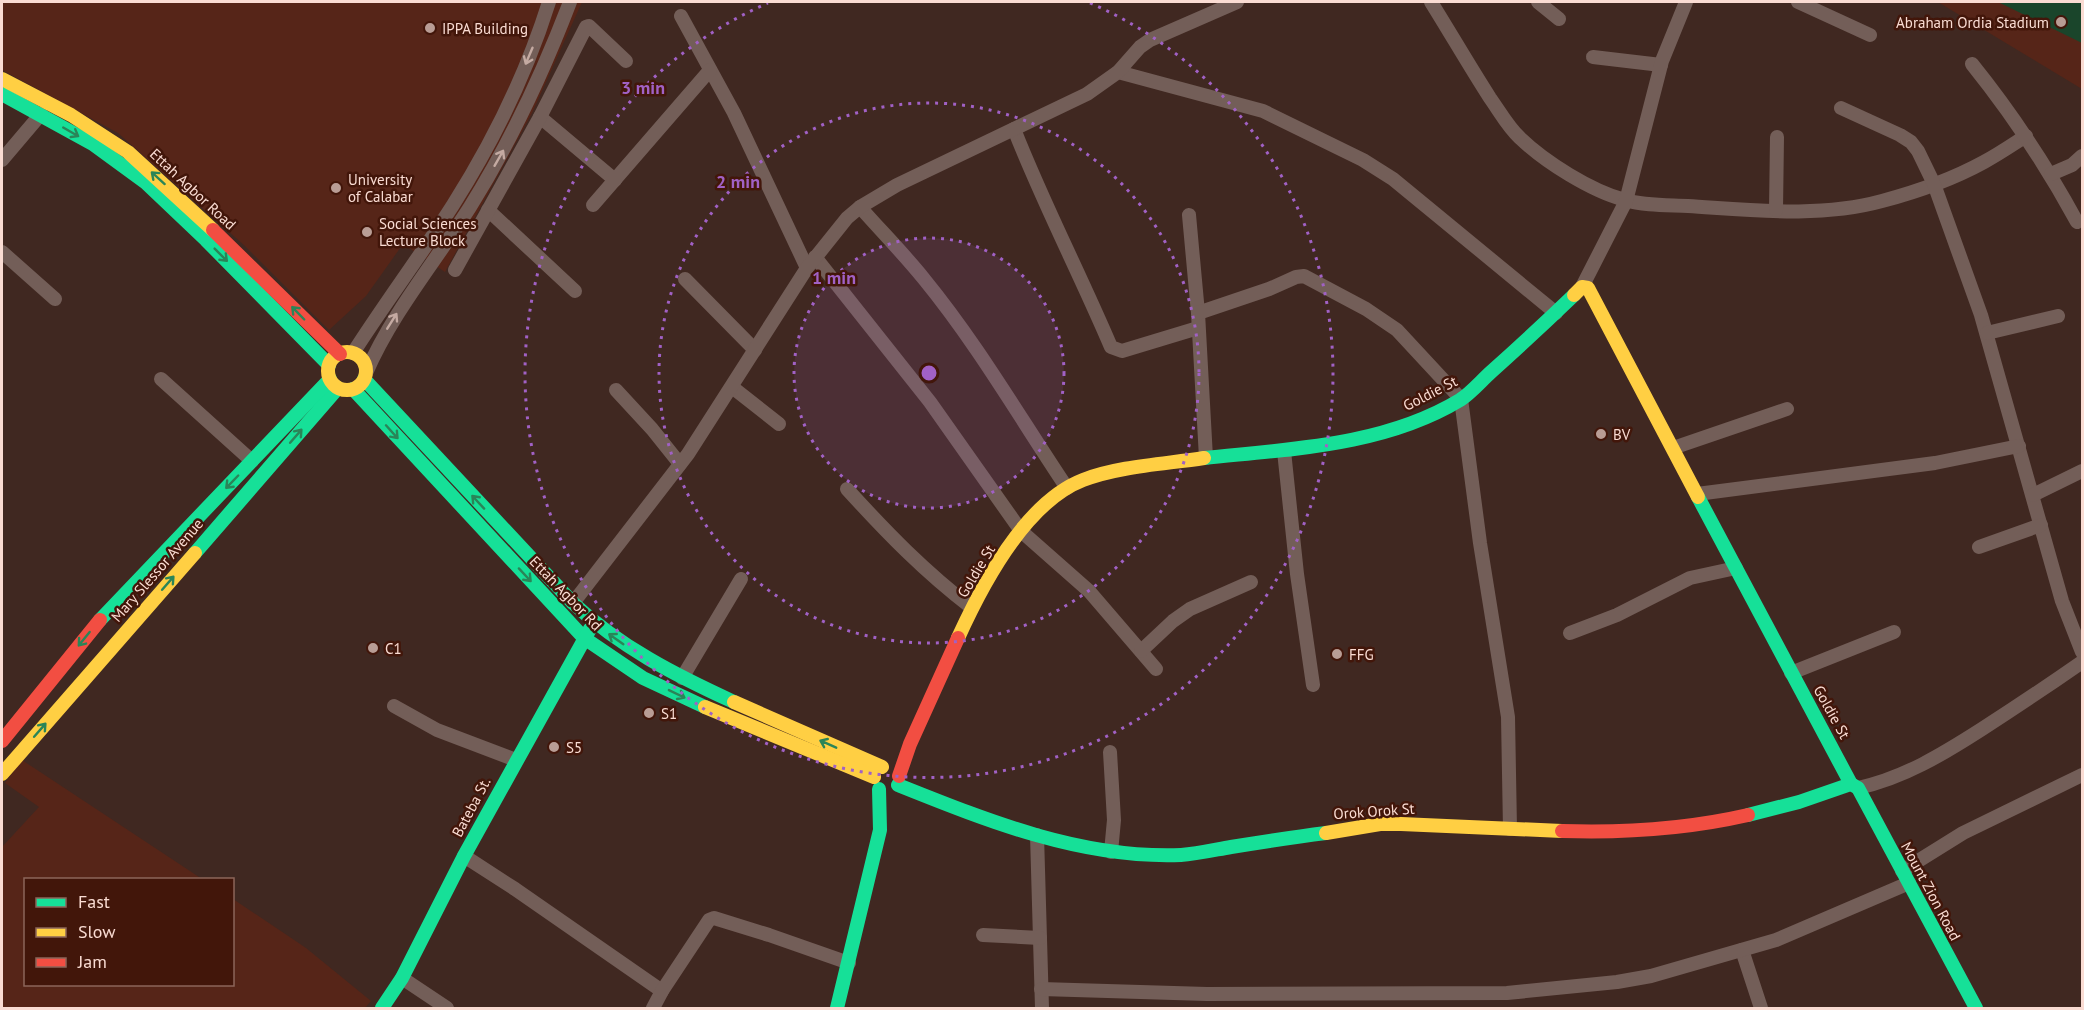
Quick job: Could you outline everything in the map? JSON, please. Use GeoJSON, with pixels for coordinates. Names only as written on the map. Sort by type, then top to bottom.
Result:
{"type":"FeatureCollection","features":[{"type":"Feature","properties":{"kind":"main road","name":"Ettah Agbor Road"},"geometry":{"type":"LineString","coordinates":[[2,79],[70,115],[128,152],[240,254],[323,339],[346,353]]}},
{"type":"Feature","properties":{"kind":"main road","name":"Ettah Agbor Road"},"geometry":{"type":"LineString","coordinates":[[2,94],[93,144],[145,182],[206,240],[333,377]]}},
{"type":"Feature","properties":{"kind":"main road","name":"Goldie St"},"geometry":{"type":"LineString","coordinates":[[837,1008],[880,830],[887,779],[910,744],[972,608],[992,571],[1039,508],[1082,480],[1108,472],[1336,443],[1374,434],[1415,420],[1461,399],[1582,287],[1587,288],[1592,296],[1791,673],[1854,786]]}},
{"type":"Feature","properties":{"kind":"main road"},"geometry":{"type":"LineString","coordinates":[[346,353],[363,361],[365,376],[353,389],[343,389],[333,377],[332,360],[346,353]]}},
{"type":"Feature","properties":{"kind":"main road","name":"Ettah Agbor Rd"},"geometry":{"type":"LineString","coordinates":[[365,376],[593,623],[628,647],[682,678],[887,779]]}},
{"type":"Feature","properties":{"kind":"main road","name":"Mary Slessor Avenue"},"geometry":{"type":"LineString","coordinates":[[2,741],[97,623],[333,377]]}},
{"type":"Feature","properties":{"kind":"main road","name":"Mary Slessor Avenue"},"geometry":{"type":"LineString","coordinates":[[2,774],[333,377]]}},
{"type":"Feature","properties":{"kind":"main road","name":"Ettah Agbor Rd"},"geometry":{"type":"LineString","coordinates":[[353,389],[584,638],[643,678],[684,698],[887,779]]}},
{"type":"Feature","properties":{"kind":"main road","name":"Bateba St."},"geometry":{"type":"LineString","coordinates":[[382,1008],[402,978],[464,856],[593,623]]}},
{"type":"Feature","properties":{"kind":"main road","name":"Orok Orok St"},"geometry":{"type":"LineString","coordinates":[[887,779],[939,801],[1037,835],[1111,852],[1153,856],[1183,855],[1380,824],[1407,823],[1572,831],[1695,826],[1768,811],[1854,786]]}},
{"type":"Feature","properties":{"kind":"main road","name":"Mount Zion Road"},"geometry":{"type":"LineString","coordinates":[[1854,786],[1976,1008]]}},
{"type":"Feature","properties":{"kind":"street"},"geometry":{"type":"LineString","coordinates":[[346,353],[382,307],[454,203],[491,139],[529,57],[549,2]]}},
{"type":"Feature","properties":{"kind":"street"},"geometry":{"type":"LineString","coordinates":[[365,376],[386,331],[445,246],[511,137],[550,56],[570,2]]}},
{"type":"Feature","properties":{"kind":"street"},"geometry":{"type":"LineString","coordinates":[[573,603],[680,464],[811,263],[860,207],[897,184],[1087,94],[1118,72],[1140,47],[1150,40],[1237,2]]}},
{"type":"Feature","properties":{"kind":"street"},"geometry":{"type":"LineString","coordinates":[[1431,2],[1503,119],[1520,138],[1549,161],[1574,176],[1626,201],[1776,210],[1842,209],[1884,201],[1934,184],[1983,163],[2026,136]]}},
{"type":"Feature","properties":{"kind":"street"},"geometry":{"type":"LineString","coordinates":[[1538,2],[1559,19]]}},
{"type":"Feature","properties":{"kind":"street"},"geometry":{"type":"LineString","coordinates":[[1582,287],[1626,201],[1661,65],[1671,34],[1686,2]]}},
{"type":"Feature","properties":{"kind":"street"},"geometry":{"type":"LineString","coordinates":[[1798,2],[1870,35]]}},
{"type":"Feature","properties":{"kind":"street"},"geometry":{"type":"LineString","coordinates":[[681,16],[811,263],[930,402],[1021,531],[1089,591],[1156,669]]}},
{"type":"Feature","properties":{"kind":"street"},"geometry":{"type":"LineString","coordinates":[[455,270],[540,117],[587,26],[626,61]]}},
{"type":"Feature","properties":{"kind":"street"},"geometry":{"type":"LineString","coordinates":[[1593,57],[1661,65]]}},
{"type":"Feature","properties":{"kind":"street"},"geometry":{"type":"LineString","coordinates":[[1972,64],[2026,136],[2051,174],[2077,222]]}},
{"type":"Feature","properties":{"kind":"street"},"geometry":{"type":"LineString","coordinates":[[593,205],[711,70]]}},
{"type":"Feature","properties":{"kind":"street"},"geometry":{"type":"LineString","coordinates":[[1118,72],[1263,111],[1364,160],[1401,186],[1556,313]]}},
{"type":"Feature","properties":{"kind":"street"},"geometry":{"type":"LineString","coordinates":[[1841,108],[1911,142],[1918,151],[1934,184],[1987,333],[2062,601],[2082,652]]}},
{"type":"Feature","properties":{"kind":"street"},"geometry":{"type":"LineString","coordinates":[[2,160],[41,114]]}},
{"type":"Feature","properties":{"kind":"street"},"geometry":{"type":"LineString","coordinates":[[540,117],[615,180]]}},
{"type":"Feature","properties":{"kind":"street"},"geometry":{"type":"LineString","coordinates":[[1014,129],[1037,187],[1081,276],[1111,347],[1122,351],[1198,328]]}},
{"type":"Feature","properties":{"kind":"street"},"geometry":{"type":"LineString","coordinates":[[1776,210],[1777,137]]}},
{"type":"Feature","properties":{"kind":"street"},"geometry":{"type":"LineString","coordinates":[[2051,174],[2072,165],[2082,156]]}},
{"type":"Feature","properties":{"kind":"street"},"geometry":{"type":"LineString","coordinates":[[860,207],[925,280],[989,368],[1067,488]]}},
{"type":"Feature","properties":{"kind":"street"},"geometry":{"type":"LineString","coordinates":[[488,210],[575,291]]}},
{"type":"Feature","properties":{"kind":"street"},"geometry":{"type":"LineString","coordinates":[[1189,215],[1198,313],[1206,458]]}},
{"type":"Feature","properties":{"kind":"street"},"geometry":{"type":"LineString","coordinates":[[2,252],[55,299]]}},
{"type":"Feature","properties":{"kind":"street"},"geometry":{"type":"LineString","coordinates":[[1198,313],[1269,289],[1296,276],[1304,276],[1366,309],[1397,330],[1461,399],[1480,543],[1508,717],[1510,829]]}},
{"type":"Feature","properties":{"kind":"street"},"geometry":{"type":"LineString","coordinates":[[685,279],[755,350]]}},
{"type":"Feature","properties":{"kind":"street"},"geometry":{"type":"LineString","coordinates":[[1987,333],[2058,316]]}},
{"type":"Feature","properties":{"kind":"street"},"geometry":{"type":"LineString","coordinates":[[161,379],[252,461]]}},
{"type":"Feature","properties":{"kind":"street"},"geometry":{"type":"LineString","coordinates":[[732,387],[779,424]]}},
{"type":"Feature","properties":{"kind":"street"},"geometry":{"type":"LineString","coordinates":[[616,390],[680,464]]}},
{"type":"Feature","properties":{"kind":"street"},"geometry":{"type":"LineString","coordinates":[[1673,448],[1787,409]]}},
{"type":"Feature","properties":{"kind":"street"},"geometry":{"type":"LineString","coordinates":[[1697,494],[1935,463],[2019,446]]}},
{"type":"Feature","properties":{"kind":"street"},"geometry":{"type":"LineString","coordinates":[[1284,451],[1297,574],[1313,685]]}},
{"type":"Feature","properties":{"kind":"street"},"geometry":{"type":"LineString","coordinates":[[2032,495],[2082,471]]}},
{"type":"Feature","properties":{"kind":"street"},"geometry":{"type":"LineString","coordinates":[[847,489],[894,541],[934,578],[972,608]]}},
{"type":"Feature","properties":{"kind":"street"},"geometry":{"type":"LineString","coordinates":[[1978,546],[2041,525]]}},
{"type":"Feature","properties":{"kind":"street"},"geometry":{"type":"LineString","coordinates":[[1570,633],[1617,615],[1690,578],[1736,568]]}},
{"type":"Feature","properties":{"kind":"street"},"geometry":{"type":"LineString","coordinates":[[682,678],[741,579]]}},
{"type":"Feature","properties":{"kind":"street"},"geometry":{"type":"LineString","coordinates":[[1141,651],[1173,621],[1190,609],[1251,582]]}},
{"type":"Feature","properties":{"kind":"street"},"geometry":{"type":"LineString","coordinates":[[1791,673],[1894,632]]}},
{"type":"Feature","properties":{"kind":"street"},"geometry":{"type":"LineString","coordinates":[[1854,786],[1881,783],[1926,763],[2019,705],[2082,662]]}},
{"type":"Feature","properties":{"kind":"street"},"geometry":{"type":"LineString","coordinates":[[394,706],[437,730],[516,760]]}},
{"type":"Feature","properties":{"kind":"street"},"geometry":{"type":"LineString","coordinates":[[1110,752],[1114,820],[1111,852]]}},
{"type":"Feature","properties":{"kind":"street"},"geometry":{"type":"LineString","coordinates":[[1041,989],[1207,993],[1507,993],[1617,982],[1651,976],[1776,940],[1906,877],[1963,832],[2082,775]]}},
{"type":"Feature","properties":{"kind":"street"},"geometry":{"type":"LineString","coordinates":[[1037,835],[1042,1008]]}},
{"type":"Feature","properties":{"kind":"street"},"geometry":{"type":"LineString","coordinates":[[464,856],[662,991]]}},
{"type":"Feature","properties":{"kind":"street"},"geometry":{"type":"LineString","coordinates":[[653,1008],[709,920],[714,918],[849,963]]}},
{"type":"Feature","properties":{"kind":"street"},"geometry":{"type":"LineString","coordinates":[[983,934],[1040,938]]}},
{"type":"Feature","properties":{"kind":"street"},"geometry":{"type":"LineString","coordinates":[[1742,950],[1761,1008]]}},
{"type":"Feature","properties":{"kind":"street"},"geometry":{"type":"LineString","coordinates":[[402,978],[447,1008]]}},
{"type":"Feature","properties":{"kind":"shaded area","name":"University of Calabar"},"geometry":{"type":"Polygon","coordinates":[[[2,2],[582,2],[532,113],[445,272],[403,244],[366,296],[329,330],[245,246],[118,133],[2,70],[2,2]]]}},
{"type":"Feature","properties":{"kind":"shaded area"},"geometry":{"type":"Polygon","coordinates":[[[1938,2],[2082,2],[2082,89],[1938,2]]]}},
{"type":"Feature","properties":{"kind":"shaded area"},"geometry":{"type":"Polygon","coordinates":[[[22,760],[200,878],[24,878],[24,986],[234,986],[234,900],[306,948],[371,1001],[365,1008],[2,1008],[2,847],[39,807],[5,783],[22,760]]]}},
{"type":"Feature","properties":{"kind":"green space","name":"Abraham Ordia Stadium"},"geometry":{"type":"Polygon","coordinates":[[[1998,2],[2082,2],[2082,43],[1998,2]]]}},
{"type":"Feature","properties":{"kind":"traffic: fast"},"geometry":{"type":"LineString","coordinates":[[2,94],[93,144],[145,182],[206,240],[329,365]]}},
{"type":"Feature","properties":{"kind":"traffic: fast"},"geometry":{"type":"LineString","coordinates":[[1204,458],[1336,443],[1400,427],[1431,415],[1468,394],[1574,295]]}},
{"type":"Feature","properties":{"kind":"traffic: fast"},"geometry":{"type":"LineString","coordinates":[[100,620],[330,379]]}},
{"type":"Feature","properties":{"kind":"traffic: fast"},"geometry":{"type":"LineString","coordinates":[[364,379],[573,603],[591,619],[649,659],[734,702]]}},
{"type":"Feature","properties":{"kind":"traffic: fast"},"geometry":{"type":"LineString","coordinates":[[195,553],[338,388]]}},
{"type":"Feature","properties":{"kind":"traffic: fast"},"geometry":{"type":"LineString","coordinates":[[353,389],[584,638],[643,678],[705,707]]}},
{"type":"Feature","properties":{"kind":"traffic: fast"},"geometry":{"type":"LineString","coordinates":[[1698,497],[1851,784]]}},
{"type":"Feature","properties":{"kind":"traffic: fast"},"geometry":{"type":"LineString","coordinates":[[382,1008],[402,978],[464,856],[590,629]]}},
{"type":"Feature","properties":{"kind":"traffic: fast"},"geometry":{"type":"LineString","coordinates":[[1748,815],[1799,802],[1851,784],[1858,788],[1976,1008]]}},
{"type":"Feature","properties":{"kind":"traffic: fast"},"geometry":{"type":"LineString","coordinates":[[898,785],[1001,824],[1036,835],[1108,851],[1144,855],[1181,855],[1326,833]]}},
{"type":"Feature","properties":{"kind":"traffic: fast"},"geometry":{"type":"LineString","coordinates":[[837,1008],[880,830],[879,789]]}},
{"type":"Feature","properties":{"kind":"traffic: slow"},"geometry":{"type":"LineString","coordinates":[[2,79],[71,115],[128,152],[213,230]]}},
{"type":"Feature","properties":{"kind":"traffic: slow"},"geometry":{"type":"LineString","coordinates":[[1574,295],[1582,287],[1588,288],[1698,497]]}},
{"type":"Feature","properties":{"kind":"traffic: slow"},"geometry":{"type":"LineString","coordinates":[[347,352],[360,358],[366,371],[360,384],[347,390],[334,384],[328,371],[334,358],[347,352]]}},
{"type":"Feature","properties":{"kind":"traffic: slow"},"geometry":{"type":"LineString","coordinates":[[958,638],[980,594],[1008,547],[1043,507],[1062,491],[1097,475],[1204,458]]}},
{"type":"Feature","properties":{"kind":"traffic: slow"},"geometry":{"type":"LineString","coordinates":[[2,774],[195,553]]}},
{"type":"Feature","properties":{"kind":"traffic: slow"},"geometry":{"type":"LineString","coordinates":[[734,702],[882,767]]}},
{"type":"Feature","properties":{"kind":"traffic: slow"},"geometry":{"type":"LineString","coordinates":[[705,707],[874,777]]}},
{"type":"Feature","properties":{"kind":"traffic: slow"},"geometry":{"type":"LineString","coordinates":[[1326,833],[1380,824],[1562,831]]}},
{"type":"Feature","properties":{"kind":"traffic: jam"},"geometry":{"type":"LineString","coordinates":[[213,230],[340,354]]}},
{"type":"Feature","properties":{"kind":"traffic: jam"},"geometry":{"type":"LineString","coordinates":[[2,741],[100,620]]}},
{"type":"Feature","properties":{"kind":"traffic: jam"},"geometry":{"type":"LineString","coordinates":[[899,776],[910,744],[958,638]]}},
{"type":"Feature","properties":{"kind":"traffic: jam"},"geometry":{"type":"LineString","coordinates":[[1562,831],[1655,829],[1702,824],[1748,815]]}},
{"type":"Feature","properties":{"kind":"place","name":"Abraham Ordia Stadium"},"geometry":{"type":"Point","coordinates":[2061,22]}},
{"type":"Feature","properties":{"kind":"place","name":"IPPA Building"},"geometry":{"type":"Point","coordinates":[430,28]}},
{"type":"Feature","properties":{"kind":"place","name":"University of Calabar"},"geometry":{"type":"Point","coordinates":[336,188]}},
{"type":"Feature","properties":{"kind":"place","name":"Social Sciences Lecture Block"},"geometry":{"type":"Point","coordinates":[367,232]}},
{"type":"Feature","properties":{"kind":"place","name":"BV"},"geometry":{"type":"Point","coordinates":[1601,434]}},
{"type":"Feature","properties":{"kind":"place","name":"C1"},"geometry":{"type":"Point","coordinates":[373,648]}},
{"type":"Feature","properties":{"kind":"place","name":"FFG"},"geometry":{"type":"Point","coordinates":[1337,654]}},
{"type":"Feature","properties":{"kind":"place","name":"S1"},"geometry":{"type":"Point","coordinates":[649,713]}},
{"type":"Feature","properties":{"kind":"place","name":"S5"},"geometry":{"type":"Point","coordinates":[554,747]}}]}
